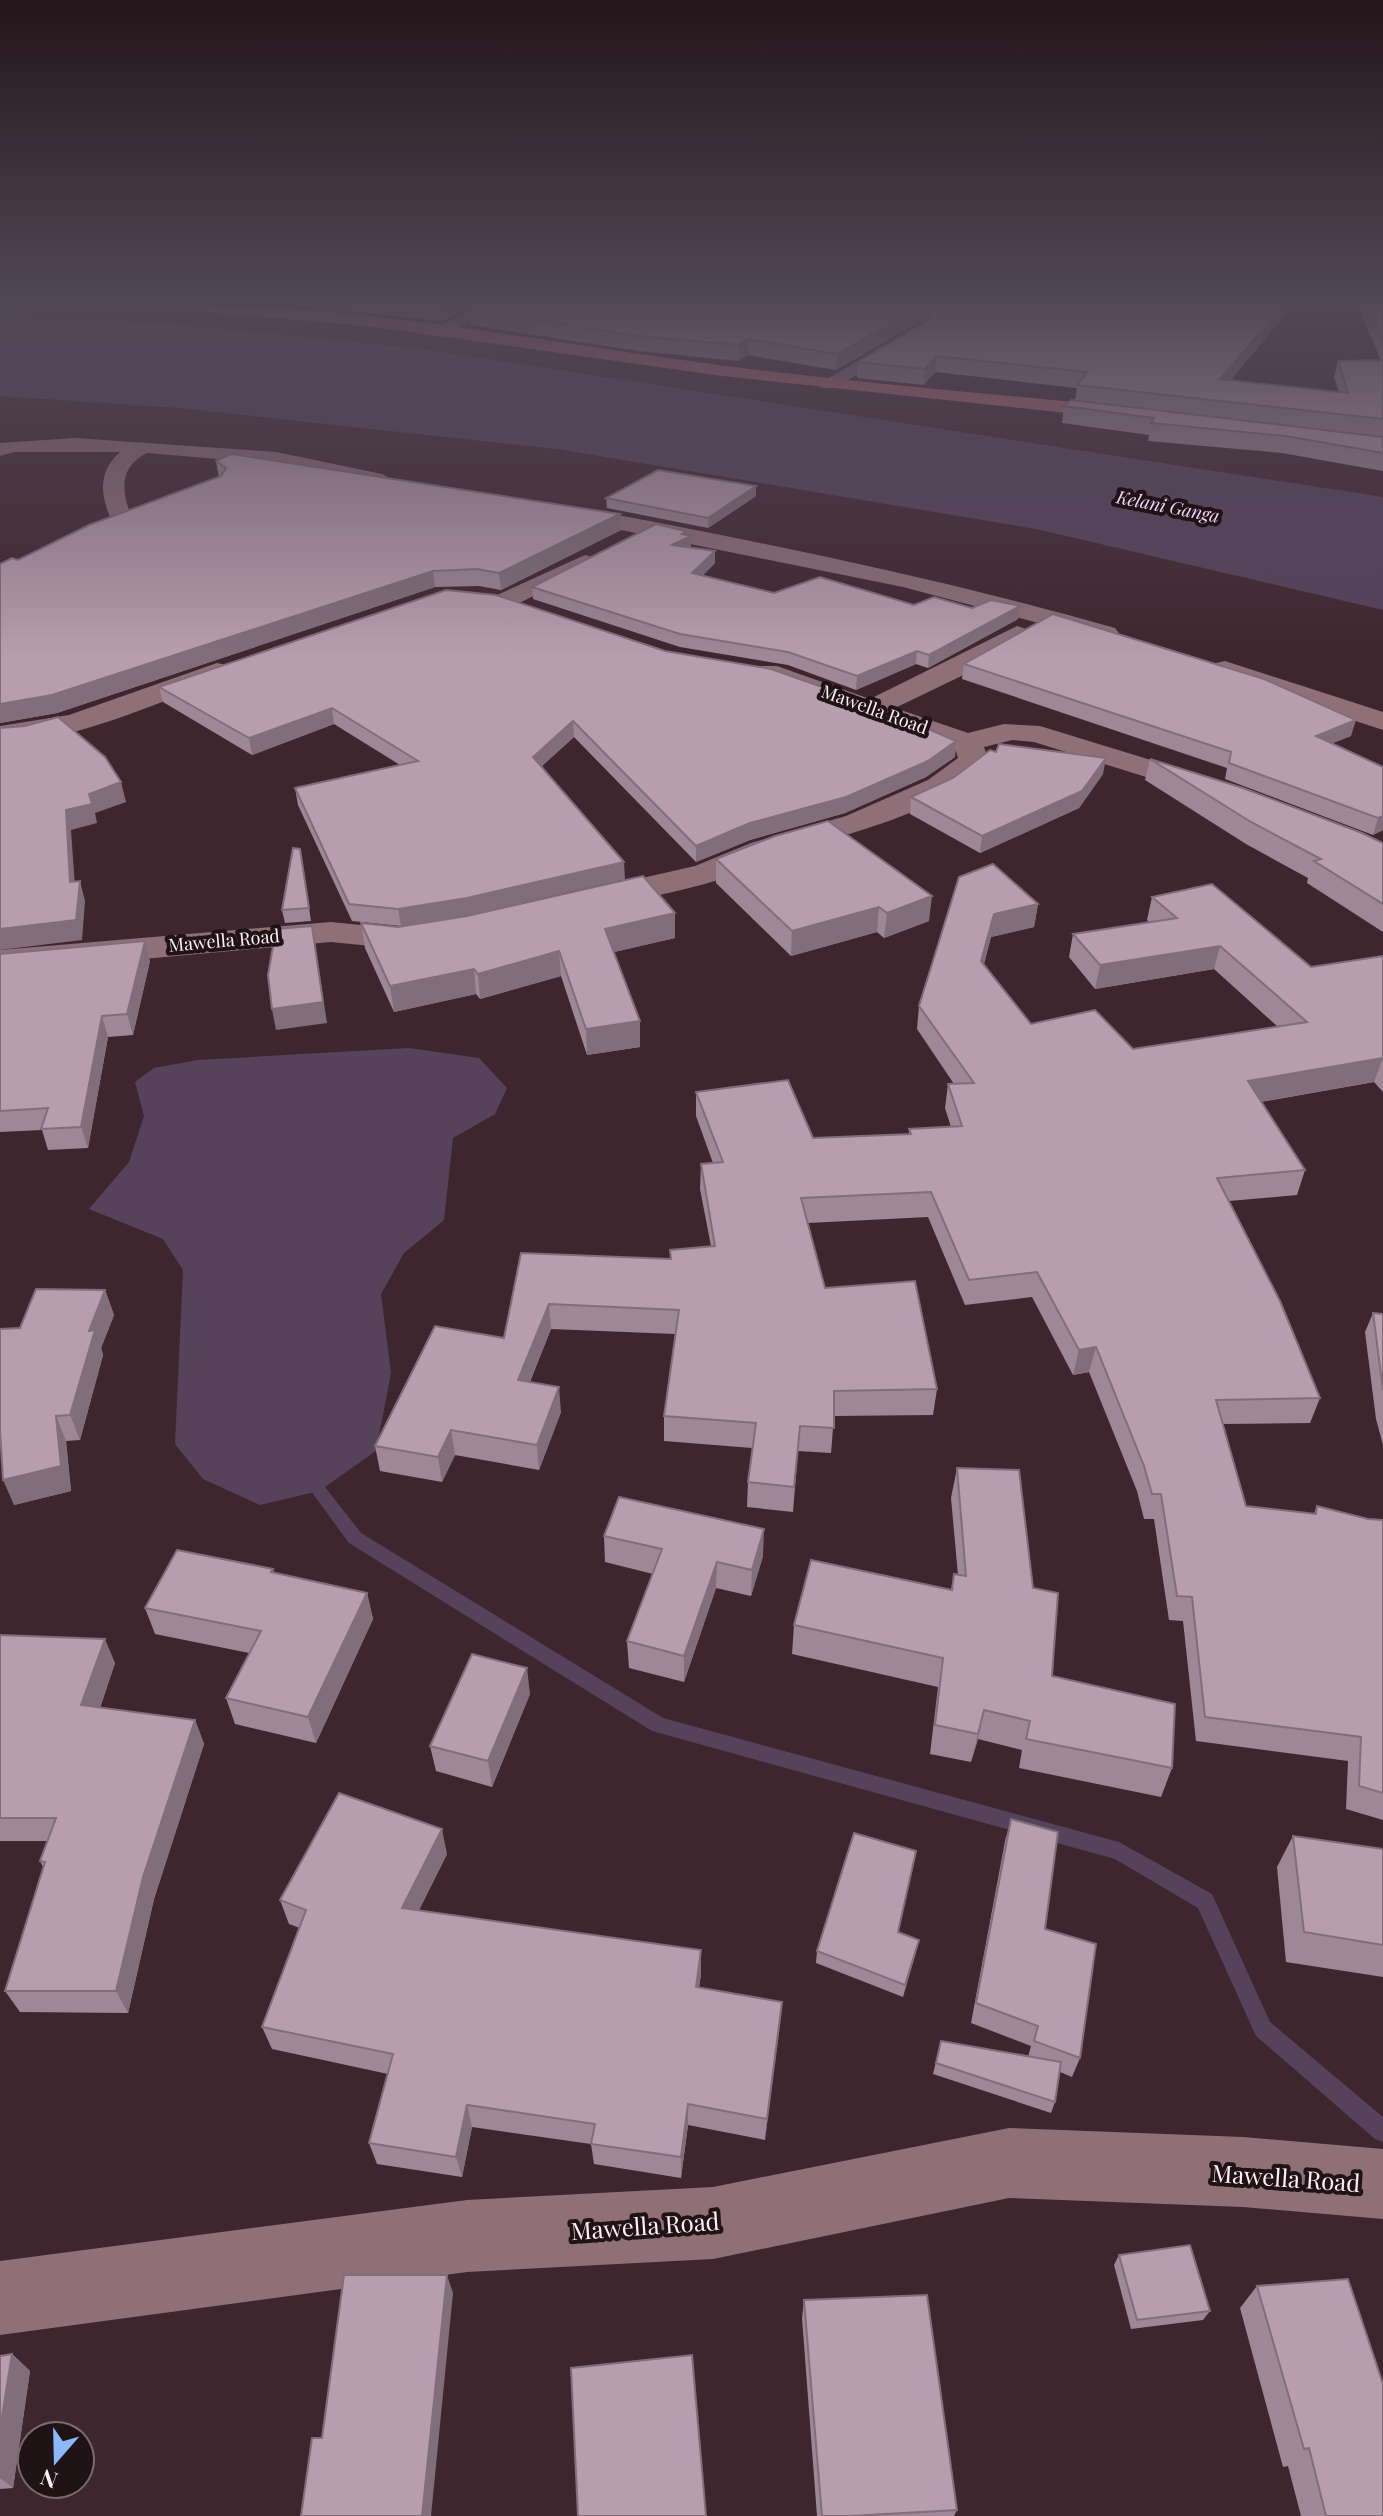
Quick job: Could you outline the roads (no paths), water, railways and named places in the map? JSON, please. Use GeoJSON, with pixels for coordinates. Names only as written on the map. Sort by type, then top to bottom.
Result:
{"type":"FeatureCollection","features":[{"type":"Feature","properties":{"kind":"street"},"geometry":{"type":"LineString","coordinates":[[0,450],[12,446],[75,444],[144,447],[276,458],[406,483]]}},
{"type":"Feature","properties":{"kind":"street"},"geometry":{"type":"LineString","coordinates":[[122,519],[111,478],[117,464],[128,452],[144,447]]}},
{"type":"Feature","properties":{"kind":"street"},"geometry":{"type":"LineString","coordinates":[[541,507],[653,526],[1049,616],[1135,641]]}},
{"type":"Feature","properties":{"kind":"street"},"geometry":{"type":"LineString","coordinates":[[97,529],[149,509]]}},
{"type":"Feature","properties":{"kind":"street"},"geometry":{"type":"LineString","coordinates":[[545,615],[492,598],[613,547],[653,526]]}},
{"type":"Feature","properties":{"kind":"street"},"geometry":{"type":"LineString","coordinates":[[873,708],[969,662],[1049,616]]}},
{"type":"Feature","properties":{"kind":"street"},"geometry":{"type":"LineString","coordinates":[[0,735],[30,732],[68,722],[247,660]]}},
{"type":"Feature","properties":{"kind":"street"},"geometry":{"type":"LineString","coordinates":[[1206,662],[1383,721]]}},
{"type":"Feature","properties":{"kind":"street","name":"Mawella Road"},"geometry":{"type":"LineString","coordinates":[[748,669],[777,674],[968,743]]}},
{"type":"Feature","properties":{"kind":"street"},"geometry":{"type":"LineString","coordinates":[[557,907],[705,873],[762,850],[857,823],[939,786],[974,761],[968,743],[1001,731],[1018,730],[1235,795]]}},
{"type":"Feature","properties":{"kind":"street","name":"Mawella Road"},"geometry":{"type":"LineString","coordinates":[[0,961],[331,932],[401,939],[455,930]]}},
{"type":"Feature","properties":{"kind":"street","name":"Mawella Road"},"geometry":{"type":"LineString","coordinates":[[0,2298],[467,2236],[713,2223],[1009,2163],[1243,2172],[1383,2184]]}},
{"type":"Feature","properties":{"kind":"water","name":"Kelani Ganga"},"geometry":{"type":"Polygon","coordinates":[[[303,421],[892,421],[1383,497],[1383,610],[1036,529],[557,449],[303,421]]]}},
{"type":"Feature","properties":{"kind":"water"},"geometry":{"type":"Polygon","coordinates":[[[409,1048],[479,1058],[507,1088],[495,1114],[453,1138],[444,1220],[404,1253],[381,1294],[391,1373],[376,1451],[319,1491],[260,1505],[203,1479],[175,1444],[183,1270],[163,1239],[89,1209],[129,1162],[144,1116],[135,1082],[154,1068],[198,1060],[409,1048]]]}},
{"type":"Feature","properties":{"kind":"waterway"},"geometry":{"type":"LineString","coordinates":[[319,1491],[355,1538],[658,1725],[1119,1851],[1205,1901],[1263,2029],[1383,2131]]}}]}
